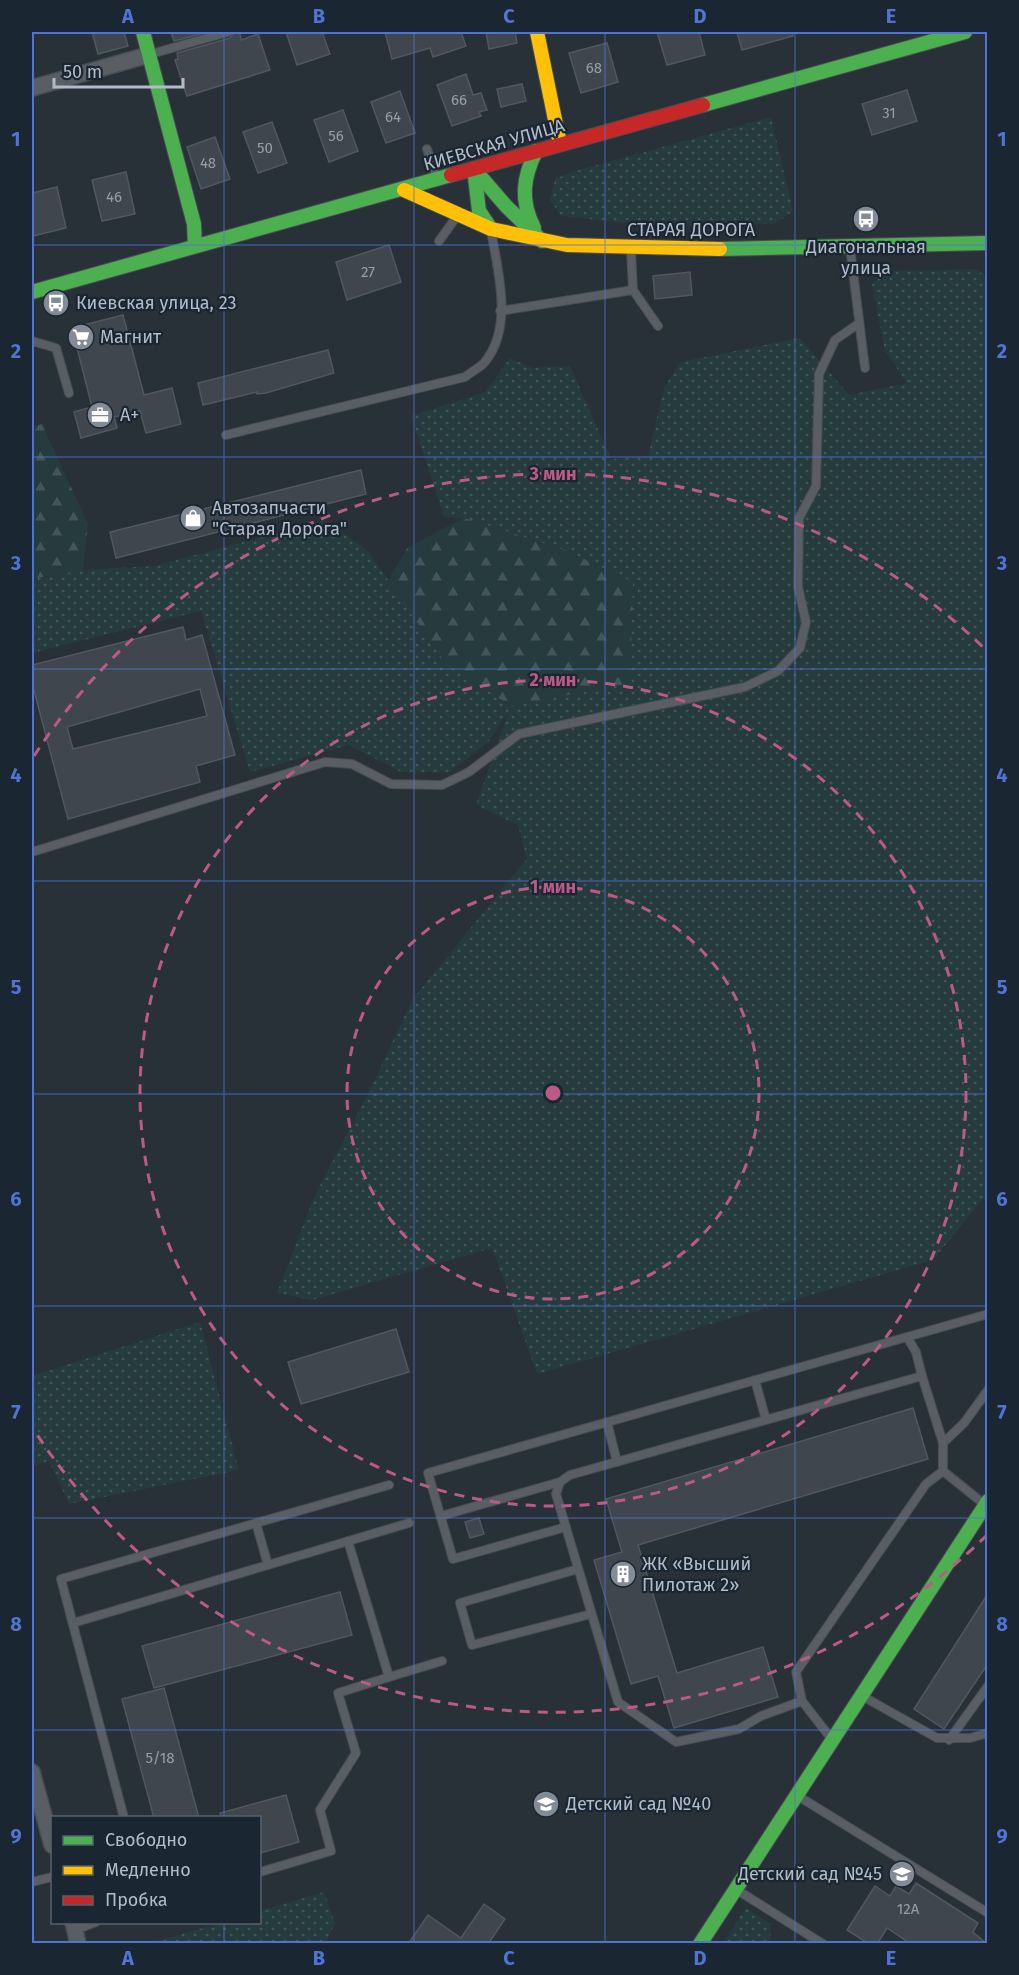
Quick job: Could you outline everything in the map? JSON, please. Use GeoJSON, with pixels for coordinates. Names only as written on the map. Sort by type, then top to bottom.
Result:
{"type":"FeatureCollection","features":[{"type":"Feature","properties":{"kind":"street"},"geometry":{"type":"LineString","coordinates":[[143,32],[194,224],[195,246]]}},
{"type":"Feature","properties":{"kind":"street"},"geometry":{"type":"LineString","coordinates":[[537,32],[560,144]]}},
{"type":"Feature","properties":{"kind":"street","name":"КИЕВСКАЯ УЛИЦА"},"geometry":{"type":"LineString","coordinates":[[32,292],[965,32]]}},
{"type":"Feature","properties":{"kind":"street"},"geometry":{"type":"LineString","coordinates":[[32,88],[148,55]]}},
{"type":"Feature","properties":{"kind":"street"},"geometry":{"type":"LineString","coordinates":[[536,151],[526,172],[522,197],[523,208],[543,242]]}},
{"type":"Feature","properties":{"kind":"street"},"geometry":{"type":"LineString","coordinates":[[474,170],[506,206],[543,242]]}},
{"type":"Feature","properties":{"kind":"street"},"geometry":{"type":"LineString","coordinates":[[474,170],[478,211],[491,229]]}},
{"type":"Feature","properties":{"kind":"street","name":"СТАРАЯ ДОРОГА"},"geometry":{"type":"LineString","coordinates":[[404,190],[491,229],[543,242],[631,249],[987,243]]}},
{"type":"Feature","properties":{"kind":"street"},"geometry":{"type":"LineString","coordinates":[[700,1944],[986,1503]]}},
{"type":"Feature","properties":{"kind":"street"},"geometry":{"type":"LineString","coordinates":[[32,1772],[51,1841]]}},
{"type":"Feature","properties":{"kind":"lane"},"geometry":{"type":"LineString","coordinates":[[148,55],[228,32]]}},
{"type":"Feature","properties":{"kind":"lane"},"geometry":{"type":"LineString","coordinates":[[427,149],[438,180]]}},
{"type":"Feature","properties":{"kind":"lane"},"geometry":{"type":"LineString","coordinates":[[440,241],[458,214]]}},
{"type":"Feature","properties":{"kind":"lane"},"geometry":{"type":"LineString","coordinates":[[226,435],[465,376],[483,363],[494,347],[501,330],[498,273],[491,229]]}},
{"type":"Feature","properties":{"kind":"lane"},"geometry":{"type":"LineString","coordinates":[[850,246],[865,368]]}},
{"type":"Feature","properties":{"kind":"lane"},"geometry":{"type":"LineString","coordinates":[[631,249],[633,290],[658,326]]}},
{"type":"Feature","properties":{"kind":"lane"},"geometry":{"type":"LineString","coordinates":[[500,310],[633,290]]}},
{"type":"Feature","properties":{"kind":"lane"},"geometry":{"type":"LineString","coordinates":[[32,852],[325,762],[351,765],[391,784],[442,785],[469,772],[519,734],[745,687],[778,671],[800,648],[806,622],[798,587],[799,518],[816,486],[819,374],[835,340],[858,324]]}},
{"type":"Feature","properties":{"kind":"lane"},"geometry":{"type":"LineString","coordinates":[[32,341],[56,348],[69,393]]}},
{"type":"Feature","properties":{"kind":"lane"},"geometry":{"type":"LineString","coordinates":[[566,1527],[453,1559],[428,1473],[987,1314]]}},
{"type":"Feature","properties":{"kind":"lane"},"geometry":{"type":"LineString","coordinates":[[907,1337],[916,1352],[943,1443],[943,1471]]}},
{"type":"Feature","properties":{"kind":"lane"},"geometry":{"type":"LineString","coordinates":[[441,1516],[560,1482],[570,1475],[922,1376]]}},
{"type":"Feature","properties":{"kind":"lane"},"geometry":{"type":"LineString","coordinates":[[755,1380],[766,1420]]}},
{"type":"Feature","properties":{"kind":"lane"},"geometry":{"type":"LineString","coordinates":[[943,1443],[964,1423],[987,1390]]}},
{"type":"Feature","properties":{"kind":"lane"},"geometry":{"type":"LineString","coordinates":[[607,1422],[617,1462]]}},
{"type":"Feature","properties":{"kind":"lane"},"geometry":{"type":"LineString","coordinates":[[943,1471],[986,1503]]}},
{"type":"Feature","properties":{"kind":"lane"},"geometry":{"type":"LineString","coordinates":[[833,1740],[802,1701],[796,1672],[926,1484],[943,1471]]}},
{"type":"Feature","properties":{"kind":"lane"},"geometry":{"type":"LineString","coordinates":[[560,1482],[556,1494],[618,1702],[676,1743],[739,1729],[761,1716],[802,1701]]}},
{"type":"Feature","properties":{"kind":"lane"},"geometry":{"type":"LineString","coordinates":[[123,1816],[61,1579],[389,1485]]}},
{"type":"Feature","properties":{"kind":"lane"},"geometry":{"type":"LineString","coordinates":[[256,1523],[268,1565]]}},
{"type":"Feature","properties":{"kind":"lane"},"geometry":{"type":"LineString","coordinates":[[73,1623],[409,1523]]}},
{"type":"Feature","properties":{"kind":"lane"},"geometry":{"type":"LineString","coordinates":[[348,1541],[389,1677]]}},
{"type":"Feature","properties":{"kind":"lane"},"geometry":{"type":"LineString","coordinates":[[578,1569],[460,1603],[463,1614],[472,1645],[591,1614]]}},
{"type":"Feature","properties":{"kind":"lane"},"geometry":{"type":"LineString","coordinates":[[261,1872],[331,1851],[320,1810],[356,1753],[338,1693],[442,1661]]}},
{"type":"Feature","properties":{"kind":"lane"},"geometry":{"type":"LineString","coordinates":[[950,1740],[987,1686]]}},
{"type":"Feature","properties":{"kind":"lane"},"geometry":{"type":"LineString","coordinates":[[862,1696],[937,1738],[950,1740],[987,1733]]}},
{"type":"Feature","properties":{"kind":"lane"},"geometry":{"type":"LineString","coordinates":[[797,1795],[987,1913]]}},
{"type":"Feature","properties":{"kind":"lane"},"geometry":{"type":"LineString","coordinates":[[32,1882],[51,1877]]}},
{"type":"Feature","properties":{"kind":"lane"},"geometry":{"type":"LineString","coordinates":[[736,1889],[823,1944]]}},
{"type":"Feature","properties":{"kind":"lane"},"geometry":{"type":"LineString","coordinates":[[75,1932],[94,1924]]}},
{"type":"Feature","properties":{"kind":"green space"},"geometry":{"type":"Polygon","coordinates":[[[771,117],[793,211],[775,224],[642,225],[561,216],[550,200],[555,179],[572,172],[771,117]]]}},
{"type":"Feature","properties":{"kind":"green space"},"geometry":{"type":"Polygon","coordinates":[[[976,269],[988,278],[987,1201],[983,1199],[933,1260],[537,1374],[492,1248],[312,1300],[277,1293],[314,1197],[370,1090],[412,1000],[527,859],[518,825],[476,805],[509,710],[489,741],[450,772],[401,772],[349,745],[250,772],[201,611],[32,653],[32,579],[83,570],[154,566],[326,520],[368,551],[446,664],[565,550],[464,518],[444,517],[411,416],[485,392],[510,358],[532,368],[570,366],[611,459],[648,456],[664,388],[680,362],[800,338],[849,395],[907,383],[885,351],[872,284],[887,271],[976,269]]]}},
{"type":"Feature","properties":{"kind":"green space"},"geometry":{"type":"Polygon","coordinates":[[[42,424],[88,524],[83,570],[32,579],[32,427],[42,424]]]}},
{"type":"Feature","properties":{"kind":"green space"},"geometry":{"type":"Polygon","coordinates":[[[464,518],[565,550],[633,582],[630,683],[511,706],[446,664],[388,580],[408,547],[464,518]]]}},
{"type":"Feature","properties":{"kind":"green space"},"geometry":{"type":"Polygon","coordinates":[[[200,1322],[239,1470],[69,1504],[49,1461],[32,1467],[32,1376],[200,1322]]]}},
{"type":"Feature","properties":{"kind":"green space"},"geometry":{"type":"Polygon","coordinates":[[[324,1892],[335,1923],[326,1943],[150,1943],[217,1924],[261,1924],[261,1911],[324,1892]]]}},
{"type":"Feature","properties":{"kind":"green space"},"geometry":{"type":"Polygon","coordinates":[[[746,1908],[771,1924],[770,1943],[723,1943],[746,1908]]]}},
{"type":"Feature","properties":{"kind":"building"},"geometry":{"type":"Polygon","coordinates":[[[92,32],[124,32],[128,46],[98,54],[92,32]]]}},
{"type":"Feature","properties":{"kind":"building"},"geometry":{"type":"Polygon","coordinates":[[[171,32],[208,32],[174,41],[171,32]]]}},
{"type":"Feature","properties":{"kind":"building"},"geometry":{"type":"Polygon","coordinates":[[[234,32],[240,32],[241,40],[258,34],[270,70],[187,96],[175,60],[178,59],[177,53],[230,38],[234,32]]]}},
{"type":"Feature","properties":{"kind":"building"},"geometry":{"type":"Polygon","coordinates":[[[286,32],[322,32],[330,54],[297,65],[286,32]]]}},
{"type":"Feature","properties":{"kind":"building"},"geometry":{"type":"Polygon","coordinates":[[[385,32],[461,32],[466,46],[433,57],[430,48],[392,59],[385,32]]]}},
{"type":"Feature","properties":{"kind":"building"},"geometry":{"type":"Polygon","coordinates":[[[486,32],[515,32],[517,43],[489,49],[486,32]]]}},
{"type":"Feature","properties":{"kind":"building"},"geometry":{"type":"Polygon","coordinates":[[[657,32],[699,32],[705,55],[667,65],[657,32]]]}},
{"type":"Feature","properties":{"kind":"building"},"geometry":{"type":"Polygon","coordinates":[[[737,32],[792,32],[793,36],[742,50],[737,32]]]}},
{"type":"Feature","properties":{"kind":"building"},"geometry":{"type":"Polygon","coordinates":[[[607,43],[618,82],[581,93],[569,53],[607,43]]]}},
{"type":"Feature","properties":{"kind":"building"},"geometry":{"type":"Polygon","coordinates":[[[466,74],[473,95],[481,93],[487,110],[479,112],[481,116],[452,126],[437,85],[466,74]]]}},
{"type":"Feature","properties":{"kind":"building"},"geometry":{"type":"Polygon","coordinates":[[[522,84],[526,101],[501,107],[497,89],[522,84]]]}},
{"type":"Feature","properties":{"kind":"building"},"geometry":{"type":"Polygon","coordinates":[[[907,90],[917,121],[872,135],[862,104],[907,90]]]}},
{"type":"Feature","properties":{"kind":"building"},"geometry":{"type":"Polygon","coordinates":[[[400,91],[415,133],[386,143],[371,102],[400,91]]]}},
{"type":"Feature","properties":{"kind":"building"},"geometry":{"type":"Polygon","coordinates":[[[343,110],[358,151],[329,162],[314,120],[343,110]]]}},
{"type":"Feature","properties":{"kind":"building"},"geometry":{"type":"Polygon","coordinates":[[[272,122],[287,163],[258,173],[243,132],[272,122]]]}},
{"type":"Feature","properties":{"kind":"building"},"geometry":{"type":"Polygon","coordinates":[[[215,137],[230,179],[201,189],[187,147],[215,137]]]}},
{"type":"Feature","properties":{"kind":"building"},"geometry":{"type":"Polygon","coordinates":[[[126,172],[135,214],[102,221],[92,180],[126,172]]]}},
{"type":"Feature","properties":{"kind":"building"},"geometry":{"type":"Polygon","coordinates":[[[57,187],[66,228],[33,236],[32,193],[57,187]]]}},
{"type":"Feature","properties":{"kind":"building"},"geometry":{"type":"Polygon","coordinates":[[[389,245],[401,282],[347,300],[336,262],[389,245]]]}},
{"type":"Feature","properties":{"kind":"building"},"geometry":{"type":"Polygon","coordinates":[[[690,272],[692,295],[655,299],[653,276],[690,272]]]}},
{"type":"Feature","properties":{"kind":"building"},"geometry":{"type":"Polygon","coordinates":[[[123,315],[144,395],[172,388],[181,424],[146,433],[140,411],[114,417],[117,428],[81,438],[74,412],[92,407],[72,328],[123,315]]]}},
{"type":"Feature","properties":{"kind":"building"},"geometry":{"type":"Polygon","coordinates":[[[328,350],[334,373],[266,393],[257,394],[257,392],[203,405],[198,383],[328,350]]]}},
{"type":"Feature","properties":{"kind":"building"},"geometry":{"type":"Polygon","coordinates":[[[361,470],[366,494],[116,558],[110,532],[361,470]]]}},
{"type":"Feature","properties":{"kind":"building"},"geometry":{"type":"Polygon","coordinates":[[[183,627],[186,640],[202,635],[235,755],[196,766],[200,782],[68,819],[32,683],[32,665],[183,627]],[[200,689],[67,727],[73,749],[207,716],[200,689]]]}},
{"type":"Feature","properties":{"kind":"building"},"geometry":{"type":"Polygon","coordinates":[[[396,1329],[409,1372],[301,1404],[288,1362],[396,1329]]]}},
{"type":"Feature","properties":{"kind":"building","name":"ЖК «Высший Пилотаж 2»"},"geometry":{"type":"Polygon","coordinates":[[[913,1408],[928,1459],[638,1545],[677,1673],[763,1647],[778,1697],[674,1728],[658,1676],[631,1684],[594,1560],[622,1552],[606,1499],[913,1408]]]}},
{"type":"Feature","properties":{"kind":"building"},"geometry":{"type":"Polygon","coordinates":[[[479,1518],[484,1534],[470,1538],[465,1522],[479,1518]]]}},
{"type":"Feature","properties":{"kind":"building"},"geometry":{"type":"Polygon","coordinates":[[[340,1592],[352,1635],[154,1688],[142,1646],[340,1592]]]}},
{"type":"Feature","properties":{"kind":"building"},"geometry":{"type":"Polygon","coordinates":[[[987,1595],[987,1665],[944,1729],[914,1709],[987,1595]]]}},
{"type":"Feature","properties":{"kind":"building"},"geometry":{"type":"Polygon","coordinates":[[[164,1688],[198,1816],[153,1816],[122,1699],[164,1688]]]}},
{"type":"Feature","properties":{"kind":"building"},"geometry":{"type":"Polygon","coordinates":[[[286,1795],[299,1842],[261,1853],[261,1816],[221,1816],[220,1813],[286,1795]]]}},
{"type":"Feature","properties":{"kind":"building"},"geometry":{"type":"Polygon","coordinates":[[[916,1883],[978,1923],[973,1932],[987,1944],[911,1944],[887,1928],[877,1944],[869,1944],[847,1930],[875,1886],[890,1896],[896,1886],[909,1894],[916,1883]]]}},
{"type":"Feature","properties":{"kind":"building"},"geometry":{"type":"Polygon","coordinates":[[[484,1904],[505,1919],[488,1944],[408,1944],[428,1915],[461,1938],[484,1904]]]}},
{"type":"Feature","properties":{"kind":"traffic: fast"},"geometry":{"type":"LineString","coordinates":[[143,32],[194,224],[195,246]]}},
{"type":"Feature","properties":{"kind":"traffic: fast"},"geometry":{"type":"LineString","coordinates":[[703,105],[965,32]]}},
{"type":"Feature","properties":{"kind":"traffic: fast"},"geometry":{"type":"LineString","coordinates":[[534,228],[527,208],[525,189],[528,170],[536,151]]}},
{"type":"Feature","properties":{"kind":"traffic: fast"},"geometry":{"type":"LineString","coordinates":[[474,169],[506,206],[542,241]]}},
{"type":"Feature","properties":{"kind":"traffic: fast"},"geometry":{"type":"LineString","coordinates":[[474,169],[479,211],[491,229]]}},
{"type":"Feature","properties":{"kind":"traffic: fast"},"geometry":{"type":"LineString","coordinates":[[32,292],[451,175]]}},
{"type":"Feature","properties":{"kind":"traffic: fast"},"geometry":{"type":"LineString","coordinates":[[720,249],[988,243]]}},
{"type":"Feature","properties":{"kind":"traffic: fast"},"geometry":{"type":"LineString","coordinates":[[700,1944],[988,1501]]}},
{"type":"Feature","properties":{"kind":"traffic: slow"},"geometry":{"type":"LineString","coordinates":[[537,32],[560,144]]}},
{"type":"Feature","properties":{"kind":"traffic: slow"},"geometry":{"type":"LineString","coordinates":[[404,190],[491,229],[567,245],[720,249]]}},
{"type":"Feature","properties":{"kind":"traffic: jam"},"geometry":{"type":"LineString","coordinates":[[451,175],[703,105]]}},
{"type":"Feature","properties":{"kind":"place","name":"Диагональная улица"},"geometry":{"type":"Point","coordinates":[866,219]}},
{"type":"Feature","properties":{"kind":"place","name":"Киевская улица, 23"},"geometry":{"type":"Point","coordinates":[56,303]}},
{"type":"Feature","properties":{"kind":"place","name":"Магнит"},"geometry":{"type":"Point","coordinates":[81,337]}},
{"type":"Feature","properties":{"kind":"place","name":"А+"},"geometry":{"type":"Point","coordinates":[100,415]}},
{"type":"Feature","properties":{"kind":"place","name":"Автозапчасти \"Старая Дорога\""},"geometry":{"type":"Point","coordinates":[193,518]}},
{"type":"Feature","properties":{"kind":"place","name":"ЖК «Высший Пилотаж 2»"},"geometry":{"type":"Point","coordinates":[623,1574]}},
{"type":"Feature","properties":{"kind":"place","name":"Детский сад №40"},"geometry":{"type":"Point","coordinates":[546,1804]}},
{"type":"Feature","properties":{"kind":"place","name":"Детский сад №45"},"geometry":{"type":"Point","coordinates":[902,1874]}}]}
